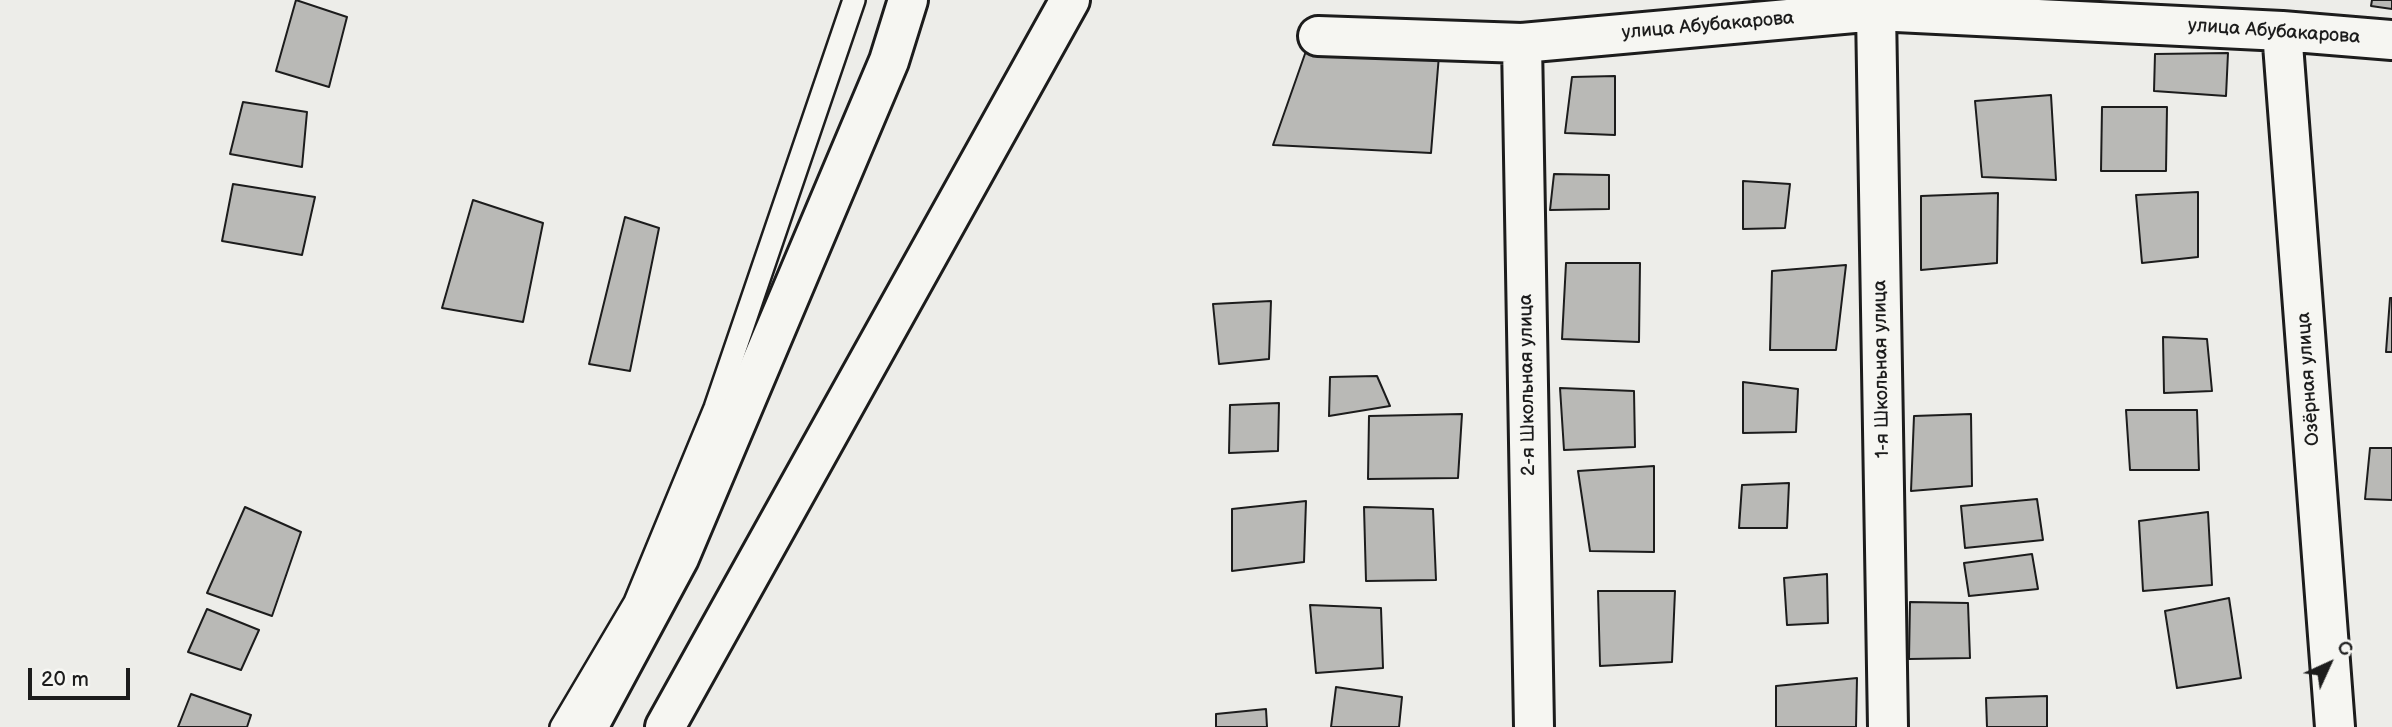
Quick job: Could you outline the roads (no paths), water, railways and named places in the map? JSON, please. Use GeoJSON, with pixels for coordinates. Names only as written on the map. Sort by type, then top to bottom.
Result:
{"type":"FeatureCollection","features":[{"type":"Feature","properties":{"kind":"street"},"geometry":{"type":"LineString","coordinates":[[588,727],[679,558],[889,61],[908,0]]}},
{"type":"Feature","properties":{"kind":"street"},"geometry":{"type":"LineString","coordinates":[[665,727],[1070,0]]}},
{"type":"Feature","properties":{"kind":"street","name":"улица Абубакарова"},"geometry":{"type":"LineString","coordinates":[[1318,36],[1522,43],[1876,11],[2282,31],[2392,40]]}},
{"type":"Feature","properties":{"kind":"street","name":"1-я Школьная улица"},"geometry":{"type":"LineString","coordinates":[[1876,11],[1888,727]]}},
{"type":"Feature","properties":{"kind":"street","name":"Озёрная улица"},"geometry":{"type":"LineString","coordinates":[[2282,31],[2335,727]]}},
{"type":"Feature","properties":{"kind":"street","name":"2-я Школьная улица"},"geometry":{"type":"LineString","coordinates":[[1522,43],[1534,727]]}},
{"type":"Feature","properties":{"kind":"lane"},"geometry":{"type":"LineString","coordinates":[[561,727],[635,602],[715,408],[853,0]]}}]}
